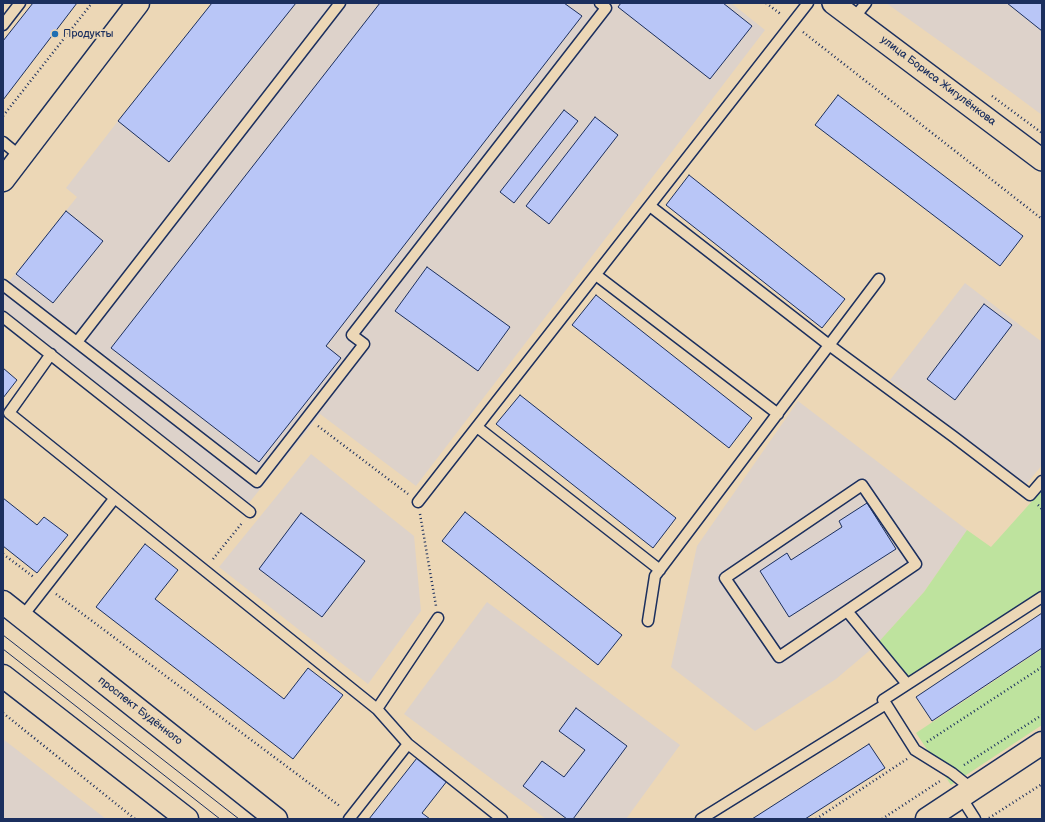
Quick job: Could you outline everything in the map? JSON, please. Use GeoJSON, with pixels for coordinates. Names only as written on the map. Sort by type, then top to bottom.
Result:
{"type":"FeatureCollection","features":[{"type":"Feature","properties":{"kind":"main road"},"geometry":{"type":"LineString","coordinates":[[3,180],[138,3]]}},
{"type":"Feature","properties":{"kind":"main road","name":"проспект Будённого"},"geometry":{"type":"LineString","coordinates":[[3,602],[276,819]]}},
{"type":"Feature","properties":{"kind":"main road"},"geometry":{"type":"LineString","coordinates":[[3,676],[187,819]]}},
{"type":"Feature","properties":{"kind":"main road"},"geometry":{"type":"LineString","coordinates":[[927,819],[1042,743]]}},
{"type":"Feature","properties":{"kind":"street","name":"улица Бориса Жигулёнкова"},"geometry":{"type":"LineString","coordinates":[[833,3],[860,11],[1042,160]]}},
{"type":"Feature","properties":{"kind":"lane"},"geometry":{"type":"LineString","coordinates":[[3,25],[20,3]]}},
{"type":"Feature","properties":{"kind":"lane"},"geometry":{"type":"LineString","coordinates":[[77,342],[340,3]]}},
{"type":"Feature","properties":{"kind":"lane"},"geometry":{"type":"LineString","coordinates":[[3,285],[257,482],[364,344],[352,336],[606,8],[600,3]]}},
{"type":"Feature","properties":{"kind":"lane"},"geometry":{"type":"LineString","coordinates":[[418,502],[808,3]]}},
{"type":"Feature","properties":{"kind":"lane"},"geometry":{"type":"LineString","coordinates":[[3,142],[21,157]]}},
{"type":"Feature","properties":{"kind":"lane"},"geometry":{"type":"LineString","coordinates":[[650,206],[829,345],[1030,495],[1042,481]]}},
{"type":"Feature","properties":{"kind":"lane"},"geometry":{"type":"LineString","coordinates":[[596,275],[778,414]]}},
{"type":"Feature","properties":{"kind":"lane"},"geometry":{"type":"LineString","coordinates":[[648,621],[655,576],[879,280]]}},
{"type":"Feature","properties":{"kind":"lane"},"geometry":{"type":"LineString","coordinates":[[3,317],[250,512]]}},
{"type":"Feature","properties":{"kind":"lane"},"geometry":{"type":"LineString","coordinates":[[51,354],[8,413],[376,709],[408,744],[502,819]]}},
{"type":"Feature","properties":{"kind":"lane"},"geometry":{"type":"LineString","coordinates":[[477,427],[660,570]]}},
{"type":"Feature","properties":{"kind":"lane"},"geometry":{"type":"LineString","coordinates":[[862,484],[916,564],[846,611],[779,657],[725,578],[862,484]]}},
{"type":"Feature","properties":{"kind":"lane"},"geometry":{"type":"LineString","coordinates":[[22,617],[114,499]]}},
{"type":"Feature","properties":{"kind":"lane"},"geometry":{"type":"LineString","coordinates":[[975,819],[966,793],[952,773],[916,750],[883,700],[1042,597]]}},
{"type":"Feature","properties":{"kind":"lane"},"geometry":{"type":"LineString","coordinates":[[846,611],[906,684]]}},
{"type":"Feature","properties":{"kind":"lane"},"geometry":{"type":"LineString","coordinates":[[376,709],[438,618]]}},
{"type":"Feature","properties":{"kind":"lane"},"geometry":{"type":"LineString","coordinates":[[701,819],[886,704]]}},
{"type":"Feature","properties":{"kind":"lane"},"geometry":{"type":"LineString","coordinates":[[350,817],[408,744]]}},
{"type":"Feature","properties":{"kind":"path"},"geometry":{"type":"LineString","coordinates":[[3,116],[92,3]]}},
{"type":"Feature","properties":{"kind":"path"},"geometry":{"type":"LineString","coordinates":[[766,3],[1042,219]]}},
{"type":"Feature","properties":{"kind":"path"},"geometry":{"type":"LineString","coordinates":[[314,432],[318,426],[418,502],[438,618]]}},
{"type":"Feature","properties":{"kind":"path"},"geometry":{"type":"LineString","coordinates":[[204,571],[250,512]]}},
{"type":"Feature","properties":{"kind":"path"},"geometry":{"type":"LineString","coordinates":[[3,554],[350,817]]}},
{"type":"Feature","properties":{"kind":"path"},"geometry":{"type":"LineString","coordinates":[[3,713],[136,819]]}},
{"type":"Feature","properties":{"kind":"path"},"geometry":{"type":"LineString","coordinates":[[988,819],[1042,784]]}},
{"type":"Feature","properties":{"kind":"shaded area"},"geometry":{"type":"Polygon","coordinates":[[[212,3],[731,3],[765,30],[416,486],[320,414],[249,503],[3,309],[3,289],[77,197],[66,188],[212,3]]]}},
{"type":"Feature","properties":{"kind":"shaded area"},"geometry":{"type":"Polygon","coordinates":[[[886,3],[1042,3],[1042,115],[1011,92],[886,3]]]}},
{"type":"Feature","properties":{"kind":"shaded area"},"geometry":{"type":"Polygon","coordinates":[[[965,283],[1042,342],[1042,465],[1026,485],[890,380],[965,283]]]}},
{"type":"Feature","properties":{"kind":"shaded area"},"geometry":{"type":"Polygon","coordinates":[[[798,401],[967,530],[924,592],[875,646],[836,679],[755,731],[671,667],[697,546],[798,401]]]}},
{"type":"Feature","properties":{"kind":"shaded area"},"geometry":{"type":"Polygon","coordinates":[[[311,454],[414,536],[421,611],[368,684],[219,567],[311,454]]]}},
{"type":"Feature","properties":{"kind":"shaded area"},"geometry":{"type":"Polygon","coordinates":[[[487,602],[680,745],[626,819],[546,819],[404,714],[487,602]]]}},
{"type":"Feature","properties":{"kind":"shaded area"},"geometry":{"type":"Polygon","coordinates":[[[3,739],[106,819],[3,819],[3,739]]]}},
{"type":"Feature","properties":{"kind":"green space"},"geometry":{"type":"Polygon","coordinates":[[[1042,490],[1042,597],[907,684],[875,646],[924,592],[967,530],[991,547],[1042,490]]]}},
{"type":"Feature","properties":{"kind":"green space"},"geometry":{"type":"Polygon","coordinates":[[[1042,649],[1042,725],[951,785],[916,733],[1042,649]]]}},
{"type":"Feature","properties":{"kind":"building"},"geometry":{"type":"Polygon","coordinates":[[[33,3],[77,3],[3,100],[3,41],[33,3]]]}},
{"type":"Feature","properties":{"kind":"building"},"geometry":{"type":"Polygon","coordinates":[[[212,3],[296,3],[169,162],[118,121],[212,3]]]}},
{"type":"Feature","properties":{"kind":"building"},"geometry":{"type":"Polygon","coordinates":[[[380,3],[564,3],[582,16],[326,346],[341,358],[259,462],[111,348],[380,3]]]}},
{"type":"Feature","properties":{"kind":"building"},"geometry":{"type":"Polygon","coordinates":[[[621,3],[723,3],[752,26],[710,79],[618,7],[621,3]]]}},
{"type":"Feature","properties":{"kind":"building"},"geometry":{"type":"Polygon","coordinates":[[[1007,3],[1042,3],[1042,31],[1007,3]]]}},
{"type":"Feature","properties":{"kind":"building"},"geometry":{"type":"Polygon","coordinates":[[[838,95],[1023,236],[1000,266],[815,125],[838,95]]]}},
{"type":"Feature","properties":{"kind":"building"},"geometry":{"type":"Polygon","coordinates":[[[564,110],[578,121],[514,203],[500,192],[564,110]]]}},
{"type":"Feature","properties":{"kind":"building"},"geometry":{"type":"Polygon","coordinates":[[[595,117],[618,135],[549,224],[526,206],[595,117]]]}},
{"type":"Feature","properties":{"kind":"building"},"geometry":{"type":"Polygon","coordinates":[[[689,175],[845,299],[822,328],[666,205],[689,175]]]}},
{"type":"Feature","properties":{"kind":"building"},"geometry":{"type":"Polygon","coordinates":[[[66,211],[103,241],[53,303],[16,274],[66,211]]]}},
{"type":"Feature","properties":{"kind":"building"},"geometry":{"type":"Polygon","coordinates":[[[427,267],[510,327],[478,371],[395,311],[427,267]]]}},
{"type":"Feature","properties":{"kind":"building"},"geometry":{"type":"Polygon","coordinates":[[[596,295],[752,418],[729,448],[572,325],[596,295]]]}},
{"type":"Feature","properties":{"kind":"building"},"geometry":{"type":"Polygon","coordinates":[[[984,304],[1012,325],[955,400],[927,379],[984,304]]]}},
{"type":"Feature","properties":{"kind":"building"},"geometry":{"type":"Polygon","coordinates":[[[3,368],[17,380],[3,398],[3,368]]]}},
{"type":"Feature","properties":{"kind":"building"},"geometry":{"type":"Polygon","coordinates":[[[520,395],[676,518],[653,548],[496,424],[520,395]]]}},
{"type":"Feature","properties":{"kind":"building"},"geometry":{"type":"Polygon","coordinates":[[[3,498],[37,525],[44,517],[68,535],[37,573],[3,546],[3,498]]]}},
{"type":"Feature","properties":{"kind":"building"},"geometry":{"type":"Polygon","coordinates":[[[867,503],[896,549],[789,617],[760,571],[787,553],[791,560],[842,527],[839,521],[867,503]]]}},
{"type":"Feature","properties":{"kind":"building"},"geometry":{"type":"Polygon","coordinates":[[[465,512],[622,635],[598,665],[442,541],[465,512]]]}},
{"type":"Feature","properties":{"kind":"building"},"geometry":{"type":"Polygon","coordinates":[[[301,513],[365,561],[322,617],[259,569],[301,513]]]}},
{"type":"Feature","properties":{"kind":"building"},"geometry":{"type":"Polygon","coordinates":[[[145,544],[178,570],[155,599],[284,699],[308,668],[343,695],[293,759],[96,607],[145,544]]]}},
{"type":"Feature","properties":{"kind":"building"},"geometry":{"type":"Polygon","coordinates":[[[1042,613],[1042,648],[932,721],[916,697],[1042,613]]]}},
{"type":"Feature","properties":{"kind":"building"},"geometry":{"type":"Polygon","coordinates":[[[576,708],[627,746],[573,819],[567,819],[523,786],[542,761],[564,777],[585,750],[559,731],[576,708]]]}},
{"type":"Feature","properties":{"kind":"building"},"geometry":{"type":"Polygon","coordinates":[[[869,744],[885,768],[805,819],[752,819],[869,744]]]}},
{"type":"Feature","properties":{"kind":"building"},"geometry":{"type":"Polygon","coordinates":[[[417,758],[447,781],[422,813],[430,819],[369,819],[417,758]]]}},
{"type":"Feature","properties":{"kind":"tram line"},"geometry":{"type":"LineString","coordinates":[[3,635],[239,819]]}},
{"type":"Feature","properties":{"kind":"tram line"},"geometry":{"type":"LineString","coordinates":[[3,649],[220,819]]}},
{"type":"Feature","properties":{"kind":"place","name":"Продукты"},"geometry":{"type":"Point","coordinates":[55,34]}}]}
